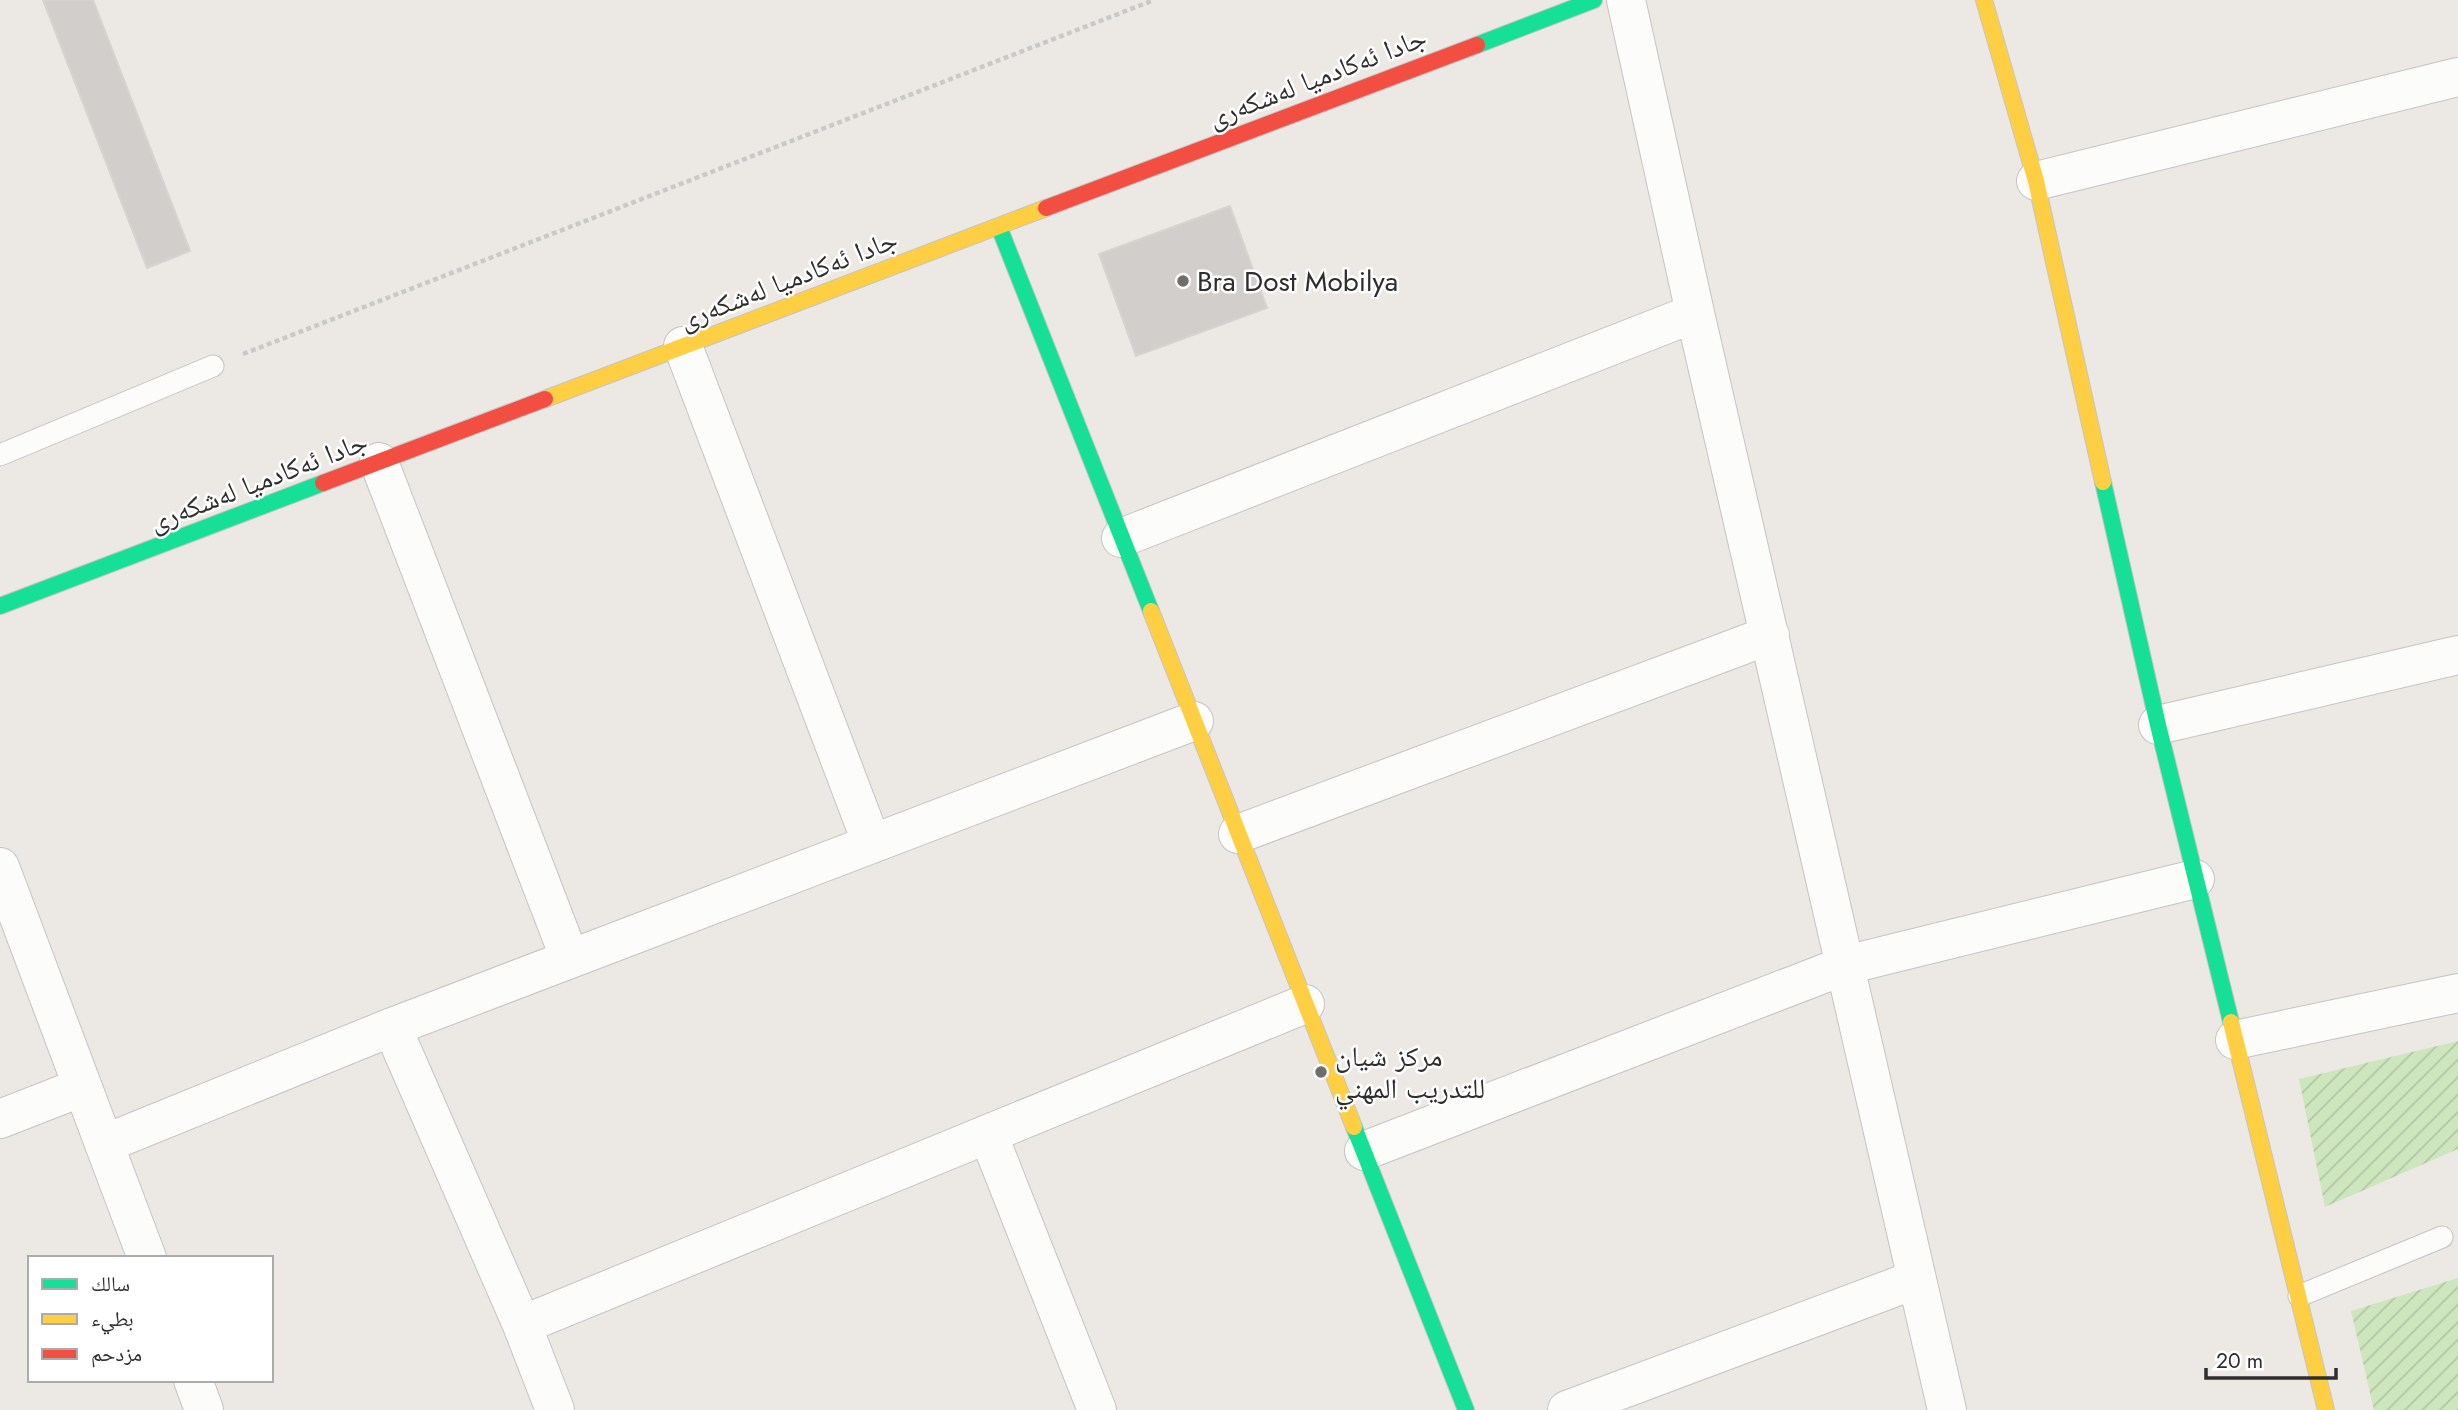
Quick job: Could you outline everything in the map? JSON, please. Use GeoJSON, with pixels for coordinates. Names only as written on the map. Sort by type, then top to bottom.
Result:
{"type":"FeatureCollection","features":[{"type":"Feature","properties":{"kind":"street","name":"جادا ئه‌كادميا له‌شكه‌رى"},"geometry":{"type":"LineString","coordinates":[[0,607],[1594,0]]}},
{"type":"Feature","properties":{"kind":"street"},"geometry":{"type":"LineString","coordinates":[[1626,0],[1695,313],[1947,1410]]}},
{"type":"Feature","properties":{"kind":"street"},"geometry":{"type":"LineString","coordinates":[[1984,0],[2036,181],[2158,725],[2326,1410]]}},
{"type":"Feature","properties":{"kind":"street"},"geometry":{"type":"LineString","coordinates":[[2036,181],[2458,77]]}},
{"type":"Feature","properties":{"kind":"street"},"geometry":{"type":"LineString","coordinates":[[999,227],[1465,1410]]}},
{"type":"Feature","properties":{"kind":"street"},"geometry":{"type":"LineString","coordinates":[[1121,538],[1695,313]]}},
{"type":"Feature","properties":{"kind":"street"},"geometry":{"type":"LineString","coordinates":[[684,346],[872,844]]}},
{"type":"Feature","properties":{"kind":"street"},"geometry":{"type":"LineString","coordinates":[[379,463],[570,959]]}},
{"type":"Feature","properties":{"kind":"street"},"geometry":{"type":"LineString","coordinates":[[1238,834],[1770,635]]}},
{"type":"Feature","properties":{"kind":"street"},"geometry":{"type":"LineString","coordinates":[[2158,725],[2458,655]]}},
{"type":"Feature","properties":{"kind":"street"},"geometry":{"type":"LineString","coordinates":[[104,1144],[392,1027],[1194,721]]}},
{"type":"Feature","properties":{"kind":"street"},"geometry":{"type":"LineString","coordinates":[[0,867],[146,1256]]}},
{"type":"Feature","properties":{"kind":"street"},"geometry":{"type":"LineString","coordinates":[[1364,1151],[1846,965],[2195,879]]}},
{"type":"Feature","properties":{"kind":"street"},"geometry":{"type":"LineString","coordinates":[[2235,1040],[2458,993]]}},
{"type":"Feature","properties":{"kind":"street"},"geometry":{"type":"LineString","coordinates":[[522,1325],[1305,1004]]}},
{"type":"Feature","properties":{"kind":"street"},"geometry":{"type":"LineString","coordinates":[[392,1027],[522,1325],[555,1410]]}},
{"type":"Feature","properties":{"kind":"street"},"geometry":{"type":"LineString","coordinates":[[0,1119],[82,1087]]}},
{"type":"Feature","properties":{"kind":"street"},"geometry":{"type":"LineString","coordinates":[[988,1134],[1097,1410]]}},
{"type":"Feature","properties":{"kind":"street"},"geometry":{"type":"LineString","coordinates":[[1567,1410],[1917,1279]]}},
{"type":"Feature","properties":{"kind":"street"},"geometry":{"type":"LineString","coordinates":[[194,1382],[204,1410]]}},
{"type":"Feature","properties":{"kind":"lane"},"geometry":{"type":"LineString","coordinates":[[0,455],[213,366]]}},
{"type":"Feature","properties":{"kind":"lane"},"geometry":{"type":"LineString","coordinates":[[2298,1296],[2442,1237]]}},
{"type":"Feature","properties":{"kind":"path"},"geometry":{"type":"LineString","coordinates":[[213,366],[1154,0]]}},
{"type":"Feature","properties":{"kind":"green space"},"geometry":{"type":"Polygon","coordinates":[[[2458,1041],[2458,1149],[2325,1207],[2299,1079],[2458,1041]]]}},
{"type":"Feature","properties":{"kind":"green space"},"geometry":{"type":"Polygon","coordinates":[[[2458,1278],[2458,1410],[2374,1410],[2351,1311],[2458,1278]]]}},
{"type":"Feature","properties":{"kind":"building"},"geometry":{"type":"Polygon","coordinates":[[[43,0],[93,0],[190,251],[147,268],[43,0]]]}},
{"type":"Feature","properties":{"kind":"building","name":"Bra Dost Mobilya"},"geometry":{"type":"Polygon","coordinates":[[[1230,206],[1267,308],[1136,356],[1099,254],[1230,206]]]}},
{"type":"Feature","properties":{"kind":"traffic: fast"},"geometry":{"type":"LineString","coordinates":[[1477,45],[1594,0]]}},
{"type":"Feature","properties":{"kind":"traffic: fast"},"geometry":{"type":"LineString","coordinates":[[999,227],[1151,611]]}},
{"type":"Feature","properties":{"kind":"traffic: fast"},"geometry":{"type":"LineString","coordinates":[[2103,482],[2158,725],[2231,1022]]}},
{"type":"Feature","properties":{"kind":"traffic: fast"},"geometry":{"type":"LineString","coordinates":[[0,606],[323,483]]}},
{"type":"Feature","properties":{"kind":"traffic: fast"},"geometry":{"type":"LineString","coordinates":[[1354,1127],[1466,1410]]}},
{"type":"Feature","properties":{"kind":"traffic: slow"},"geometry":{"type":"LineString","coordinates":[[1984,0],[2036,181],[2103,482]]}},
{"type":"Feature","properties":{"kind":"traffic: slow"},"geometry":{"type":"LineString","coordinates":[[545,399],[1046,208]]}},
{"type":"Feature","properties":{"kind":"traffic: slow"},"geometry":{"type":"LineString","coordinates":[[1151,611],[1354,1127]]}},
{"type":"Feature","properties":{"kind":"traffic: slow"},"geometry":{"type":"LineString","coordinates":[[2231,1022],[2326,1410]]}},
{"type":"Feature","properties":{"kind":"traffic: jam"},"geometry":{"type":"LineString","coordinates":[[1046,208],[1477,45]]}},
{"type":"Feature","properties":{"kind":"traffic: jam"},"geometry":{"type":"LineString","coordinates":[[323,483],[545,399]]}},
{"type":"Feature","properties":{"kind":"place","name":"Bra Dost Mobilya"},"geometry":{"type":"Point","coordinates":[1183,281]}},
{"type":"Feature","properties":{"kind":"place","name":"مركز شيان للتدريب المهني"},"geometry":{"type":"Point","coordinates":[1321,1072]}}]}
